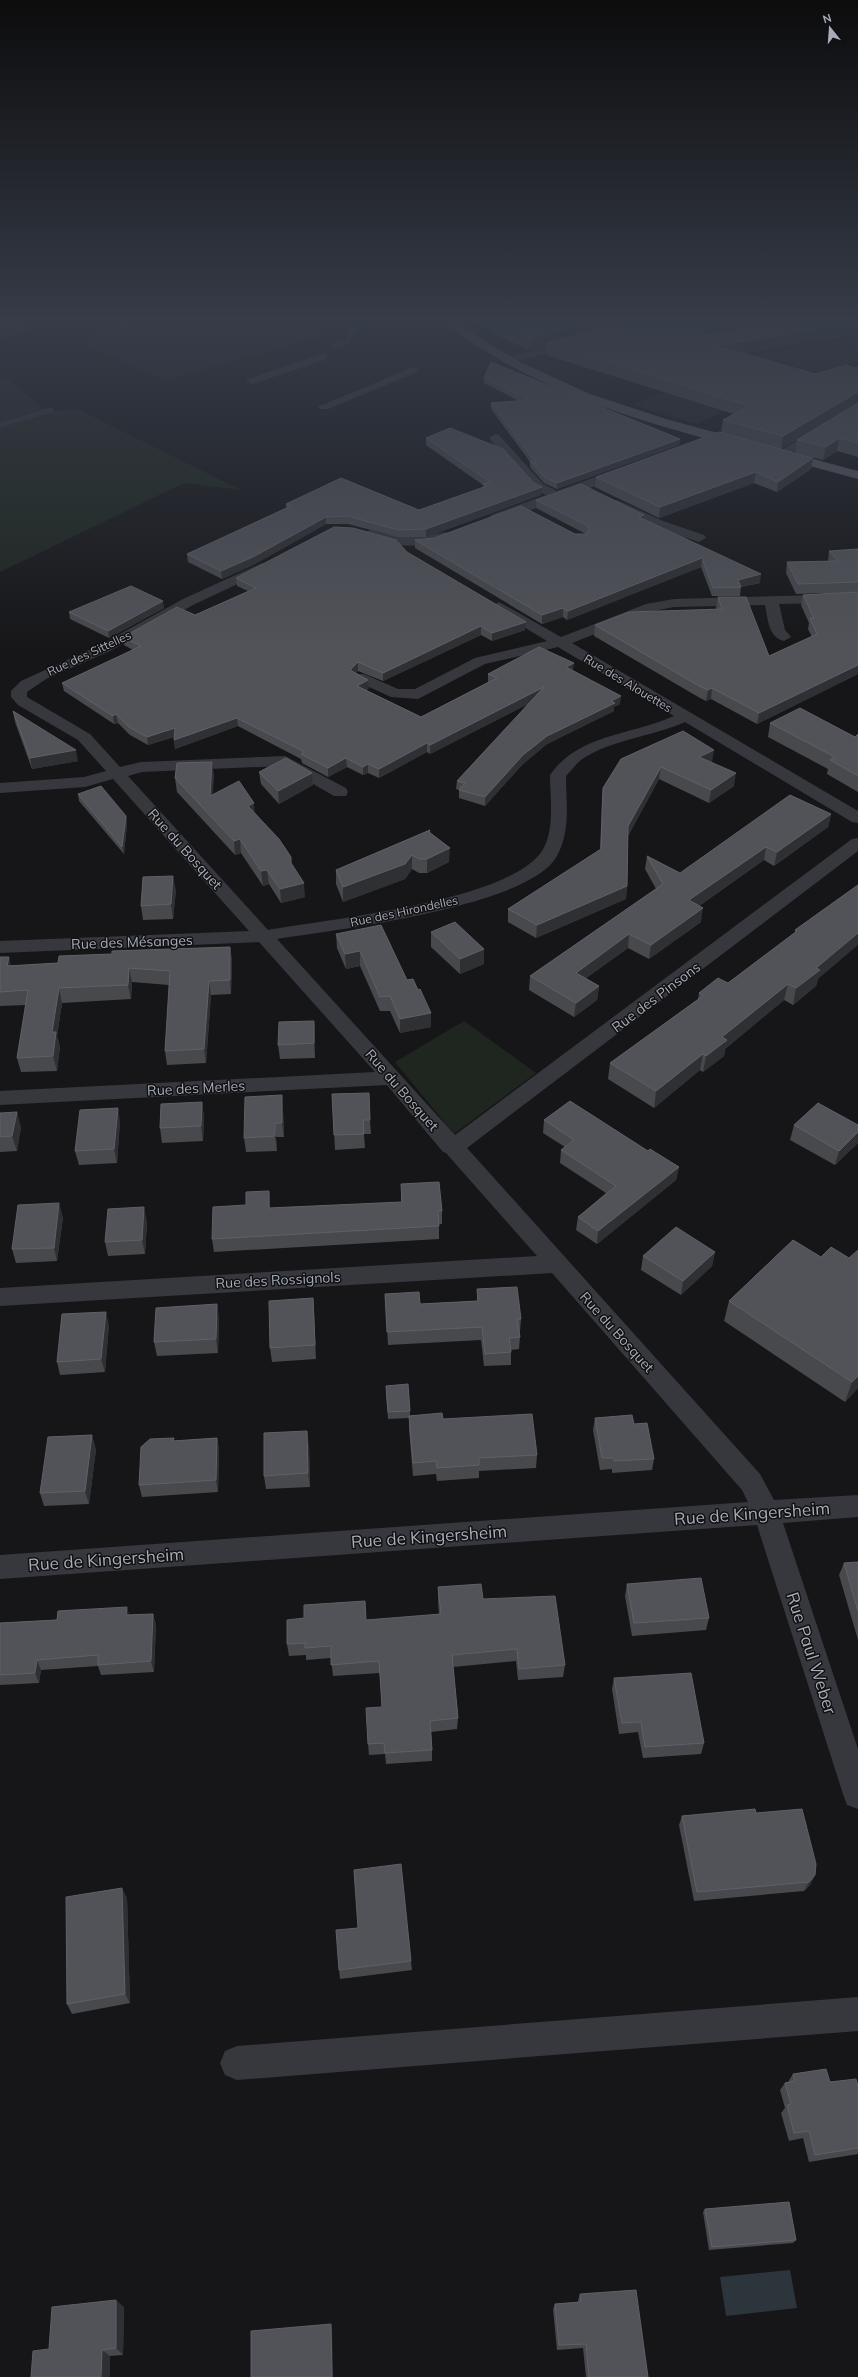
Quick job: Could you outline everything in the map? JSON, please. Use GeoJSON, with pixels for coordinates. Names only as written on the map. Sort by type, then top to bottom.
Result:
{"type":"FeatureCollection","features":[{"type":"Feature","properties":{"kind":"main road"},"geometry":{"type":"LineString","coordinates":[[691,430],[752,446]]}},
{"type":"Feature","properties":{"kind":"main road"},"geometry":{"type":"LineString","coordinates":[[766,450],[858,475]]}},
{"type":"Feature","properties":{"kind":"street"},"geometry":{"type":"LineString","coordinates":[[780,454],[820,430]]}},
{"type":"Feature","properties":{"kind":"street"},"geometry":{"type":"LineString","coordinates":[[692,446],[716,437]]}},
{"type":"Feature","properties":{"kind":"street"},"geometry":{"type":"LineString","coordinates":[[496,438],[539,487],[557,496]]}},
{"type":"Feature","properties":{"kind":"street"},"geometry":{"type":"LineString","coordinates":[[486,521],[633,468]]}},
{"type":"Feature","properties":{"kind":"street"},"geometry":{"type":"LineString","coordinates":[[582,487],[658,524],[699,538]]}},
{"type":"Feature","properties":{"kind":"street"},"geometry":{"type":"LineString","coordinates":[[522,508],[541,518]]}},
{"type":"Feature","properties":{"kind":"street"},"geometry":{"type":"LineString","coordinates":[[355,529],[401,544],[428,542],[457,532]]}},
{"type":"Feature","properties":{"kind":"street"},"geometry":{"type":"LineString","coordinates":[[401,544],[413,556]]}},
{"type":"Feature","properties":{"kind":"street","name":"Rue des Sittelles"},"geometry":{"type":"LineString","coordinates":[[19,691],[26,684],[41,676],[105,648],[188,602],[272,562]]}},
{"type":"Feature","properties":{"kind":"street"},"geometry":{"type":"LineString","coordinates":[[359,677],[396,694],[418,694],[480,661],[561,642],[651,607],[674,603],[858,598]]}},
{"type":"Feature","properties":{"kind":"street","name":"Rue des Alouettes"},"geometry":{"type":"LineString","coordinates":[[488,600],[561,642],[684,717],[858,818]]}},
{"type":"Feature","properties":{"kind":"street"},"geometry":{"type":"LineString","coordinates":[[770,601],[778,632],[784,637]]}},
{"type":"Feature","properties":{"kind":"street","name":"Rue du Bosquet"},"geometry":{"type":"LineString","coordinates":[[19,691],[19,697],[23,702],[84,737],[392,1078],[751,1482],[766,1512]]}},
{"type":"Feature","properties":{"kind":"street","name":"Rue des Hirondelles"},"geometry":{"type":"LineString","coordinates":[[264,936],[437,907],[497,888],[532,871],[548,856],[558,833],[558,775],[575,756],[601,744],[662,727],[684,717]]}},
{"type":"Feature","properties":{"kind":"street"},"geometry":{"type":"LineString","coordinates":[[0,788],[85,782],[141,767],[284,761],[340,792]]}},
{"type":"Feature","properties":{"kind":"street","name":"Rue des Pinsons"},"geometry":{"type":"LineString","coordinates":[[452,1147],[468,1138],[858,843]]}},
{"type":"Feature","properties":{"kind":"street","name":"Rue des Mésanges"},"geometry":{"type":"LineString","coordinates":[[0,947],[264,936]]}},
{"type":"Feature","properties":{"kind":"street","name":"Rue des Merles"},"geometry":{"type":"LineString","coordinates":[[0,1098],[392,1078]]}},
{"type":"Feature","properties":{"kind":"street","name":"Rue des Rossignols"},"geometry":{"type":"LineString","coordinates":[[0,1297],[557,1264]]}},
{"type":"Feature","properties":{"kind":"street","name":"Rue de Kingersheim"},"geometry":{"type":"LineString","coordinates":[[0,1567],[858,1506]]}},
{"type":"Feature","properties":{"kind":"street","name":"Rue Paul Weber"},"geometry":{"type":"LineString","coordinates":[[766,1512],[858,1794]]}},
{"type":"Feature","properties":{"kind":"street"},"geometry":{"type":"LineString","coordinates":[[236,2063],[858,2014]]}},
{"type":"Feature","properties":{"kind":"shaded area"},"geometry":{"type":"Polygon","coordinates":[[[0,430],[119,430],[241,490],[184,483],[0,572],[0,430]]]}},
{"type":"Feature","properties":{"kind":"shaded area"},"geometry":{"type":"Polygon","coordinates":[[[464,1021],[536,1073],[454,1134],[395,1062],[464,1021]]]}},
{"type":"Feature","properties":{"kind":"shaded area"},"geometry":{"type":"Polygon","coordinates":[[[790,2270],[797,2308],[726,2316],[720,2277],[790,2270]]]}},
{"type":"Feature","properties":{"kind":"building"},"geometry":{"type":"Polygon","coordinates":[[[445,430],[455,430],[503,449],[534,483],[542,487],[426,529],[398,530],[348,516],[326,517],[253,557],[221,571],[187,554],[291,506],[286,504],[341,478],[419,510],[487,486],[483,484],[490,482],[426,438],[445,430]]]}},
{"type":"Feature","properties":{"kind":"building"},"geometry":{"type":"Polygon","coordinates":[[[511,430],[658,430],[680,439],[557,483],[544,477],[530,461],[536,463],[511,430]]]}},
{"type":"Feature","properties":{"kind":"building"},"geometry":{"type":"Polygon","coordinates":[[[760,430],[793,430],[783,436],[760,430]]]}},
{"type":"Feature","properties":{"kind":"building"},"geometry":{"type":"Polygon","coordinates":[[[814,430],[858,430],[858,443],[839,438],[826,447],[797,440],[814,430]]]}},
{"type":"Feature","properties":{"kind":"building"},"geometry":{"type":"Polygon","coordinates":[[[719,432],[813,458],[778,482],[756,472],[660,507],[596,477],[719,432]]]}},
{"type":"Feature","properties":{"kind":"building"},"geometry":{"type":"Polygon","coordinates":[[[581,484],[644,515],[639,517],[761,574],[738,580],[741,587],[713,588],[702,558],[568,611],[563,608],[542,615],[415,540],[434,538],[521,506],[575,534],[586,534],[589,530],[586,525],[536,500],[581,484]]]}},
{"type":"Feature","properties":{"kind":"building"},"geometry":{"type":"Polygon","coordinates":[[[334,527],[353,528],[396,540],[407,552],[526,622],[492,633],[481,626],[383,673],[358,662],[350,670],[368,680],[357,686],[421,717],[497,678],[488,674],[539,647],[574,663],[566,667],[621,696],[611,701],[615,703],[547,736],[523,755],[485,797],[459,790],[465,783],[457,781],[544,687],[430,745],[427,743],[379,769],[368,764],[363,767],[346,758],[328,768],[301,754],[305,752],[237,718],[174,740],[175,728],[147,737],[129,727],[116,714],[113,716],[62,683],[141,646],[123,637],[177,607],[195,615],[256,588],[236,578],[334,527]]]}},
{"type":"Feature","properties":{"kind":"building"},"geometry":{"type":"Polygon","coordinates":[[[858,549],[858,582],[798,584],[787,562],[838,561],[829,551],[858,549]]]}},
{"type":"Feature","properties":{"kind":"building"},"geometry":{"type":"Polygon","coordinates":[[[131,586],[163,601],[108,631],[69,612],[131,586]]]}},
{"type":"Feature","properties":{"kind":"building"},"geometry":{"type":"Polygon","coordinates":[[[858,592],[858,665],[759,713],[712,688],[708,690],[701,687],[595,625],[629,612],[722,609],[718,597],[746,597],[769,656],[817,634],[810,618],[814,618],[803,595],[858,592]]]}},
{"type":"Feature","properties":{"kind":"building"},"geometry":{"type":"Polygon","coordinates":[[[800,708],[855,737],[858,734],[858,776],[830,760],[835,757],[770,723],[800,708]]]}},
{"type":"Feature","properties":{"kind":"building"},"geometry":{"type":"Polygon","coordinates":[[[13,711],[76,750],[30,758],[13,711]]]}},
{"type":"Feature","properties":{"kind":"building"},"geometry":{"type":"Polygon","coordinates":[[[683,731],[714,750],[699,757],[736,773],[711,790],[661,767],[628,826],[627,886],[537,925],[508,909],[601,849],[603,788],[621,759],[683,731]]]}},
{"type":"Feature","properties":{"kind":"building"},"geometry":{"type":"Polygon","coordinates":[[[286,758],[312,773],[278,791],[259,772],[286,758]]]}},
{"type":"Feature","properties":{"kind":"building"},"geometry":{"type":"Polygon","coordinates":[[[212,762],[210,796],[239,781],[254,803],[248,806],[279,839],[291,857],[291,863],[304,883],[280,889],[267,870],[261,871],[240,839],[234,841],[175,778],[177,763],[212,762]]]}},
{"type":"Feature","properties":{"kind":"building"},"geometry":{"type":"Polygon","coordinates":[[[101,786],[126,816],[122,847],[78,794],[101,786]]]}},
{"type":"Feature","properties":{"kind":"building"},"geometry":{"type":"Polygon","coordinates":[[[790,795],[831,814],[777,852],[766,847],[689,900],[703,908],[651,945],[629,934],[576,973],[599,986],[576,1003],[530,976],[663,884],[647,856],[680,873],[790,795]]]}},
{"type":"Feature","properties":{"kind":"building"},"geometry":{"type":"Polygon","coordinates":[[[430,830],[429,832],[450,848],[427,859],[419,859],[412,855],[405,864],[343,887],[336,870],[430,830]]]}},
{"type":"Feature","properties":{"kind":"building"},"geometry":{"type":"Polygon","coordinates":[[[173,876],[171,904],[141,906],[143,877],[173,876]]]}},
{"type":"Feature","properties":{"kind":"building"},"geometry":{"type":"Polygon","coordinates":[[[858,885],[858,933],[816,968],[820,970],[796,988],[788,984],[722,1037],[727,1040],[706,1056],[703,1054],[656,1091],[610,1063],[703,996],[699,993],[718,978],[728,983],[797,931],[795,930],[858,885]]]}},
{"type":"Feature","properties":{"kind":"building"},"geometry":{"type":"Polygon","coordinates":[[[455,922],[484,949],[460,959],[431,932],[455,922]]]}},
{"type":"Feature","properties":{"kind":"building"},"geometry":{"type":"Polygon","coordinates":[[[381,925],[407,980],[413,979],[418,990],[420,989],[431,1013],[400,1019],[390,996],[380,997],[360,951],[345,954],[336,934],[381,925]]]}},
{"type":"Feature","properties":{"kind":"building"},"geometry":{"type":"Polygon","coordinates":[[[230,947],[230,980],[209,981],[204,1049],[165,1051],[170,971],[129,968],[128,985],[59,988],[52,1032],[56,1032],[53,1056],[17,1058],[28,990],[0,992],[0,957],[9,957],[7,966],[58,963],[59,956],[112,954],[112,951],[230,947]]]}},
{"type":"Feature","properties":{"kind":"building"},"geometry":{"type":"Polygon","coordinates":[[[314,1021],[314,1043],[278,1045],[279,1022],[314,1021]]]}},
{"type":"Feature","properties":{"kind":"building"},"geometry":{"type":"Polygon","coordinates":[[[369,1093],[370,1120],[363,1120],[364,1134],[334,1135],[332,1094],[369,1093]]]}},
{"type":"Feature","properties":{"kind":"building"},"geometry":{"type":"Polygon","coordinates":[[[282,1095],[282,1123],[275,1123],[275,1136],[244,1138],[245,1097],[282,1095]]]}},
{"type":"Feature","properties":{"kind":"building"},"geometry":{"type":"Polygon","coordinates":[[[570,1101],[648,1151],[650,1149],[679,1167],[598,1231],[578,1217],[616,1186],[561,1150],[574,1140],[544,1120],[570,1101]]]}},
{"type":"Feature","properties":{"kind":"building"},"geometry":{"type":"Polygon","coordinates":[[[202,1102],[201,1126],[160,1128],[161,1104],[202,1102]]]}},
{"type":"Feature","properties":{"kind":"building"},"geometry":{"type":"Polygon","coordinates":[[[818,1103],[858,1125],[858,1132],[839,1151],[794,1125],[818,1103]]]}},
{"type":"Feature","properties":{"kind":"building"},"geometry":{"type":"Polygon","coordinates":[[[118,1108],[114,1149],[75,1151],[80,1110],[118,1108]]]}},
{"type":"Feature","properties":{"kind":"building"},"geometry":{"type":"Polygon","coordinates":[[[17,1112],[12,1136],[0,1137],[0,1113],[17,1112]]]}},
{"type":"Feature","properties":{"kind":"building"},"geometry":{"type":"Polygon","coordinates":[[[439,1182],[442,1211],[438,1211],[439,1226],[212,1239],[213,1207],[246,1205],[246,1192],[269,1191],[269,1208],[402,1202],[401,1184],[439,1182]]]}},
{"type":"Feature","properties":{"kind":"building"},"geometry":{"type":"Polygon","coordinates":[[[59,1203],[54,1248],[12,1249],[18,1205],[59,1203]]]}},
{"type":"Feature","properties":{"kind":"building"},"geometry":{"type":"Polygon","coordinates":[[[144,1207],[142,1240],[105,1242],[108,1209],[144,1207]]]}},
{"type":"Feature","properties":{"kind":"building"},"geometry":{"type":"Polygon","coordinates":[[[676,1227],[715,1252],[683,1281],[643,1256],[676,1227]]]}},
{"type":"Feature","properties":{"kind":"building"},"geometry":{"type":"Polygon","coordinates":[[[793,1240],[821,1257],[831,1247],[849,1258],[858,1250],[858,1376],[852,1382],[729,1301],[793,1240]]]}},
{"type":"Feature","properties":{"kind":"building"},"geometry":{"type":"Polygon","coordinates":[[[517,1287],[521,1319],[517,1319],[520,1337],[509,1338],[511,1352],[485,1354],[482,1327],[387,1332],[385,1294],[419,1292],[420,1304],[478,1301],[477,1289],[517,1287]]]}},
{"type":"Feature","properties":{"kind":"building"},"geometry":{"type":"Polygon","coordinates":[[[313,1298],[315,1345],[270,1348],[269,1301],[313,1298]]]}},
{"type":"Feature","properties":{"kind":"building"},"geometry":{"type":"Polygon","coordinates":[[[217,1304],[216,1339],[154,1342],[156,1308],[217,1304]]]}},
{"type":"Feature","properties":{"kind":"building"},"geometry":{"type":"Polygon","coordinates":[[[106,1312],[101,1359],[57,1362],[62,1314],[106,1312]]]}},
{"type":"Feature","properties":{"kind":"building"},"geometry":{"type":"Polygon","coordinates":[[[408,1384],[410,1411],[388,1412],[386,1386],[408,1384]]]}},
{"type":"Feature","properties":{"kind":"building"},"geometry":{"type":"Polygon","coordinates":[[[442,1413],[443,1419],[532,1414],[537,1455],[479,1458],[479,1465],[437,1468],[436,1461],[413,1463],[409,1416],[442,1413]]]}},
{"type":"Feature","properties":{"kind":"building"},"geometry":{"type":"Polygon","coordinates":[[[632,1415],[634,1424],[647,1423],[654,1459],[614,1461],[614,1458],[602,1458],[595,1418],[632,1415]]]}},
{"type":"Feature","properties":{"kind":"building"},"geometry":{"type":"Polygon","coordinates":[[[307,1431],[308,1473],[264,1476],[264,1433],[307,1431]]]}},
{"type":"Feature","properties":{"kind":"building"},"geometry":{"type":"Polygon","coordinates":[[[92,1435],[85,1491],[40,1493],[48,1437],[92,1435]]]}},
{"type":"Feature","properties":{"kind":"building"},"geometry":{"type":"Polygon","coordinates":[[[174,1438],[173,1441],[217,1438],[216,1480],[139,1485],[141,1447],[150,1439],[174,1438]]]}},
{"type":"Feature","properties":{"kind":"building"},"geometry":{"type":"Polygon","coordinates":[[[858,1562],[858,1611],[844,1563],[858,1562]]]}},
{"type":"Feature","properties":{"kind":"building"},"geometry":{"type":"Polygon","coordinates":[[[701,1578],[709,1618],[634,1623],[627,1584],[701,1578]]]}},
{"type":"Feature","properties":{"kind":"building"},"geometry":{"type":"Polygon","coordinates":[[[481,1584],[483,1599],[555,1596],[565,1665],[519,1669],[517,1649],[452,1655],[458,1718],[430,1721],[432,1750],[385,1753],[384,1743],[368,1744],[366,1708],[382,1707],[379,1661],[331,1665],[331,1646],[305,1648],[305,1643],[287,1644],[287,1620],[304,1618],[304,1605],[365,1601],[366,1620],[441,1614],[438,1587],[481,1584]]]}},
{"type":"Feature","properties":{"kind":"building"},"geometry":{"type":"Polygon","coordinates":[[[127,1607],[126,1615],[153,1614],[151,1661],[98,1665],[98,1655],[37,1660],[35,1673],[0,1675],[0,1623],[57,1620],[58,1611],[127,1607]]]}},
{"type":"Feature","properties":{"kind":"building"},"geometry":{"type":"Polygon","coordinates":[[[691,1673],[704,1743],[645,1747],[641,1722],[622,1723],[614,1678],[691,1673]]]}},
{"type":"Feature","properties":{"kind":"building"},"geometry":{"type":"Polygon","coordinates":[[[755,1809],[756,1813],[802,1809],[816,1864],[815,1875],[809,1882],[697,1892],[682,1816],[755,1809]]]}},
{"type":"Feature","properties":{"kind":"building"},"geometry":{"type":"Polygon","coordinates":[[[401,1864],[411,1961],[339,1970],[336,1930],[358,1928],[354,1870],[401,1864]]]}},
{"type":"Feature","properties":{"kind":"building"},"geometry":{"type":"Polygon","coordinates":[[[122,1888],[125,1994],[67,2004],[66,1897],[122,1888]]]}},
{"type":"Feature","properties":{"kind":"building"},"geometry":{"type":"Polygon","coordinates":[[[826,2069],[830,2082],[856,2079],[858,2086],[858,2148],[815,2155],[809,2131],[794,2133],[787,2105],[791,2104],[785,2083],[795,2081],[793,2074],[826,2069]]]}},
{"type":"Feature","properties":{"kind":"building"},"geometry":{"type":"Polygon","coordinates":[[[789,2202],[796,2240],[712,2247],[705,2209],[789,2202]]]}},
{"type":"Feature","properties":{"kind":"building"},"geometry":{"type":"Polygon","coordinates":[[[636,2290],[648,2377],[589,2377],[586,2344],[559,2345],[555,2304],[581,2302],[580,2294],[636,2290]]]}},
{"type":"Feature","properties":{"kind":"building"},"geometry":{"type":"Polygon","coordinates":[[[116,2300],[116,2348],[102,2350],[101,2377],[31,2377],[33,2351],[49,2349],[52,2307],[116,2300]]]}},
{"type":"Feature","properties":{"kind":"building"},"geometry":{"type":"Polygon","coordinates":[[[331,2324],[332,2377],[251,2377],[251,2331],[331,2324]]]}}]}
